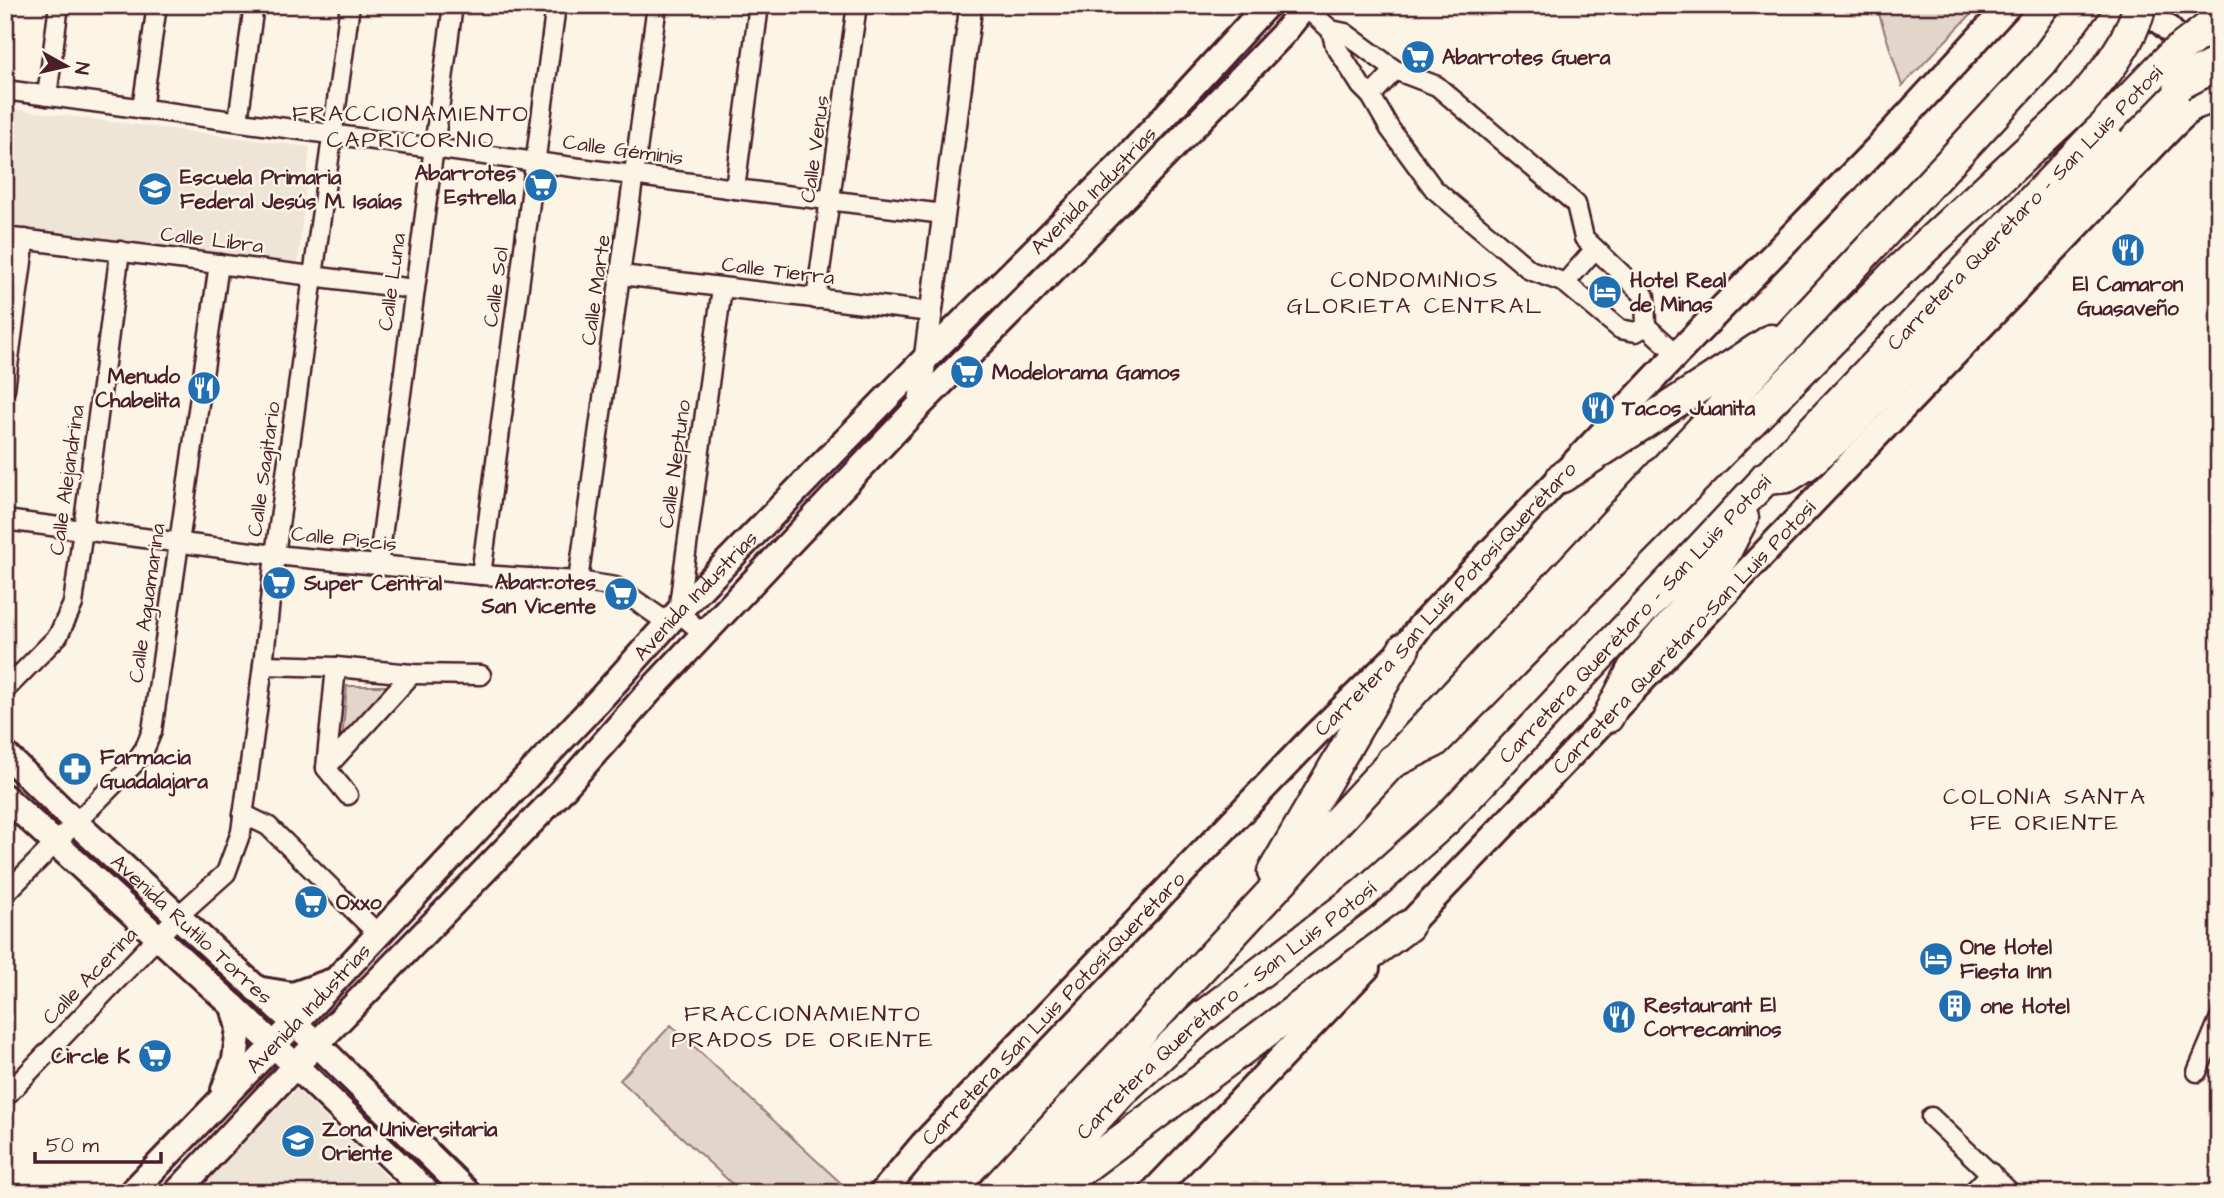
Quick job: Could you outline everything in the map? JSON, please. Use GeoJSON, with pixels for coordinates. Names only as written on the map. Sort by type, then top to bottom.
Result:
{"type":"FeatureCollection","features":[{"type":"Feature","properties":{"kind":"highway","name":"Carretera Querétaro - San Luis Potosí"},"geometry":{"type":"LineString","coordinates":[[992,1193],[2043,62],[2085,5]]}},
{"type":"Feature","properties":{"kind":"highway"},"geometry":{"type":"LineString","coordinates":[[1393,761],[1434,741],[1895,275],[2080,103],[2105,73],[2124,42],[2138,5]]}},
{"type":"Feature","properties":{"kind":"highway","name":"Carretera Querétaro - San Luis Potosí"},"geometry":{"type":"LineString","coordinates":[[1027,1193],[1121,1092],[1203,1016],[1362,894],[1447,819],[1763,482],[2171,55],[2219,19]]}},
{"type":"Feature","properties":{"kind":"highway"},"geometry":{"type":"LineString","coordinates":[[1608,716],[1633,669],[1682,612],[1724,555],[1763,482],[1787,476],[1806,464],[1837,437],[2160,102],[2198,94],[2219,63]]}},
{"type":"Feature","properties":{"kind":"highway"},"geometry":{"type":"LineString","coordinates":[[1562,477],[1812,312]]}},
{"type":"Feature","properties":{"kind":"highway"},"geometry":{"type":"LineString","coordinates":[[1243,925],[1404,648]]}},
{"type":"Feature","properties":{"kind":"highway"},"geometry":{"type":"LineString","coordinates":[[1050,1193],[1408,926]]}},
{"type":"Feature","properties":{"kind":"main road","name":"Avenida Industrias"},"geometry":{"type":"LineString","coordinates":[[131,1193],[602,697],[673,617],[924,360],[1121,164],[1267,5]]}},
{"type":"Feature","properties":{"kind":"main road","name":"Carretera San Luis Potosí-Querétaro"},"geometry":{"type":"LineString","coordinates":[[883,1193],[923,1144],[1299,752],[1404,648],[1422,625],[1677,354],[1879,146],[2009,5]]}},
{"type":"Feature","properties":{"kind":"main road"},"geometry":{"type":"LineString","coordinates":[[2138,5],[2175,34],[2186,49],[2191,65],[2190,89],[2174,125]]}},
{"type":"Feature","properties":{"kind":"main road","name":"Avenida Industrias"},"geometry":{"type":"LineString","coordinates":[[176,1193],[557,796],[704,634],[919,406],[1150,172],[1282,35],[1305,6]]}},
{"type":"Feature","properties":{"kind":"main road","name":"Carretera Querétaro-San Luis Potosí"},"geometry":{"type":"LineString","coordinates":[[1152,1191],[2174,125],[2198,94],[2219,82]]}},
{"type":"Feature","properties":{"kind":"main road"},"geometry":{"type":"LineString","coordinates":[[1150,172],[1149,149],[1173,115],[1178,103]]}},
{"type":"Feature","properties":{"kind":"main road"},"geometry":{"type":"LineString","coordinates":[[870,415],[890,437]]}},
{"type":"Feature","properties":{"kind":"main road","name":"Avenida Rutilo Torres"},"geometry":{"type":"LineString","coordinates":[[5,754],[75,822],[317,1044],[468,1193]]}},
{"type":"Feature","properties":{"kind":"main road","name":"Avenida Rutilo Torres"},"geometry":{"type":"LineString","coordinates":[[5,797],[233,1006],[428,1193]]}},
{"type":"Feature","properties":{"kind":"main road"},"geometry":{"type":"LineString","coordinates":[[256,989],[293,995],[334,981]]}},
{"type":"Feature","properties":{"kind":"main road"},"geometry":{"type":"LineString","coordinates":[[220,1100],[235,1060],[239,1028],[233,1006]]}},
{"type":"Feature","properties":{"kind":"street"},"geometry":{"type":"LineString","coordinates":[[47,96],[59,5]]}},
{"type":"Feature","properties":{"kind":"street"},"geometry":{"type":"LineString","coordinates":[[142,109],[157,5]]}},
{"type":"Feature","properties":{"kind":"street"},"geometry":{"type":"LineString","coordinates":[[238,121],[254,5]]}},
{"type":"Feature","properties":{"kind":"street","name":"Calle Sagitario"},"geometry":{"type":"LineString","coordinates":[[178,916],[226,873],[241,832],[275,555],[350,5]]}},
{"type":"Feature","properties":{"kind":"street","name":"Calle Luna"},"geometry":{"type":"LineString","coordinates":[[378,566],[453,5]]}},
{"type":"Feature","properties":{"kind":"street","name":"Calle Sol"},"geometry":{"type":"LineString","coordinates":[[481,575],[555,5]]}},
{"type":"Feature","properties":{"kind":"street","name":"Calle Marte"},"geometry":{"type":"LineString","coordinates":[[578,581],[657,5]]}},
{"type":"Feature","properties":{"kind":"street"},"geometry":{"type":"LineString","coordinates":[[735,189],[759,5]]}},
{"type":"Feature","properties":{"kind":"street","name":"Calle Venus"},"geometry":{"type":"LineString","coordinates":[[816,299],[858,5]]}},
{"type":"Feature","properties":{"kind":"street"},"geometry":{"type":"LineString","coordinates":[[919,406],[971,5]]}},
{"type":"Feature","properties":{"kind":"street"},"geometry":{"type":"LineString","coordinates":[[1305,6],[1331,30],[1345,33],[1395,70],[1437,86],[1577,204],[1584,238],[1645,296],[1646,326],[1677,354]]}},
{"type":"Feature","properties":{"kind":"street"},"geometry":{"type":"LineString","coordinates":[[1331,30],[1335,45],[1361,86],[1371,96],[1390,129],[1434,189],[1530,270],[1564,283],[1620,328],[1636,332],[1646,326]]}},
{"type":"Feature","properties":{"kind":"street"},"geometry":{"type":"LineString","coordinates":[[1371,96],[1395,70]]}},
{"type":"Feature","properties":{"kind":"street","name":"Calle Géminis"},"geometry":{"type":"LineString","coordinates":[[5,90],[735,189],[944,214]]}},
{"type":"Feature","properties":{"kind":"street","name":"Calle Libra"},"geometry":{"type":"LineString","coordinates":[[5,237],[414,289]]}},
{"type":"Feature","properties":{"kind":"street"},"geometry":{"type":"LineString","coordinates":[[5,389],[25,239]]}},
{"type":"Feature","properties":{"kind":"street"},"geometry":{"type":"LineString","coordinates":[[1564,283],[1595,249]]}},
{"type":"Feature","properties":{"kind":"street","name":"Calle Alejandrina"},"geometry":{"type":"LineString","coordinates":[[5,691],[58,636],[73,604],[120,251]]}},
{"type":"Feature","properties":{"kind":"street","name":"Calle Aguamarina"},"geometry":{"type":"LineString","coordinates":[[5,894],[134,764],[152,731],[219,264]]}},
{"type":"Feature","properties":{"kind":"street","name":"Calle Tierra"},"geometry":{"type":"LineString","coordinates":[[621,275],[931,312]]}},
{"type":"Feature","properties":{"kind":"street","name":"Calle Neptuno"},"geometry":{"type":"LineString","coordinates":[[673,617],[722,288]]}},
{"type":"Feature","properties":{"kind":"street","name":"Calle Piscis"},"geometry":{"type":"LineString","coordinates":[[5,520],[378,566],[578,581],[617,587],[673,617]]}},
{"type":"Feature","properties":{"kind":"street"},"geometry":{"type":"LineString","coordinates":[[673,617],[704,634]]}},
{"type":"Feature","properties":{"kind":"street"},"geometry":{"type":"LineString","coordinates":[[263,666],[481,675]]}},
{"type":"Feature","properties":{"kind":"street"},"geometry":{"type":"LineString","coordinates":[[336,667],[326,768],[348,795]]}},
{"type":"Feature","properties":{"kind":"street"},"geometry":{"type":"LineString","coordinates":[[326,768],[412,674]]}},
{"type":"Feature","properties":{"kind":"street"},"geometry":{"type":"LineString","coordinates":[[243,814],[268,826],[378,934]]}},
{"type":"Feature","properties":{"kind":"street","name":"Calle Acerina"},"geometry":{"type":"LineString","coordinates":[[5,1097],[178,916]]}},
{"type":"Feature","properties":{"kind":"street"},"geometry":{"type":"LineString","coordinates":[[2196,1072],[2219,1020]]}},
{"type":"Feature","properties":{"kind":"street"},"geometry":{"type":"LineString","coordinates":[[1931,1117],[2011,1193]]}},
{"type":"Feature","properties":{"kind":"street"},"geometry":{"type":"LineString","coordinates":[[1972,1193],[1991,1173]]}},
{"type":"Feature","properties":{"kind":"shaded area"},"geometry":{"type":"Polygon","coordinates":[[[1876,5],[1980,5],[1902,86],[1876,5]]]}},
{"type":"Feature","properties":{"kind":"shaded area","name":"Escuela Primaria Federal Jesús M. Isaías"},"geometry":{"type":"Polygon","coordinates":[[[5,108],[310,147],[297,272],[5,230],[5,108]]]}},
{"type":"Feature","properties":{"kind":"shaded area"},"geometry":{"type":"Polygon","coordinates":[[[347,686],[388,686],[342,740],[347,686]]]}},
{"type":"Feature","properties":{"kind":"shaded area"},"geometry":{"type":"Polygon","coordinates":[[[671,1025],[844,1186],[837,1193],[742,1193],[620,1080],[671,1025]]]}},
{"type":"Feature","properties":{"kind":"shaded area","name":"Zona Universitaria Oriente"},"geometry":{"type":"Polygon","coordinates":[[[296,1089],[403,1193],[196,1193],[296,1089]]]}},
{"type":"Feature","properties":{"kind":"place","name":"Abarrotes Guera"},"geometry":{"type":"Point","coordinates":[1418,57]}},
{"type":"Feature","properties":{"kind":"place","name":"Abarrotes Estrella"},"geometry":{"type":"Point","coordinates":[541,185]}},
{"type":"Feature","properties":{"kind":"place","name":"Escuela Primaria Federal Jesús M. Isaías"},"geometry":{"type":"Point","coordinates":[155,189]}},
{"type":"Feature","properties":{"kind":"place","name":"El Camaron Guasaveño"},"geometry":{"type":"Point","coordinates":[2128,250]}},
{"type":"Feature","properties":{"kind":"place","name":"Hotel Real de Minas"},"geometry":{"type":"Point","coordinates":[1605,292]}},
{"type":"Feature","properties":{"kind":"place","name":"Modelorama Gamos"},"geometry":{"type":"Point","coordinates":[967,372]}},
{"type":"Feature","properties":{"kind":"place","name":"Menudo Chabelita"},"geometry":{"type":"Point","coordinates":[204,388]}},
{"type":"Feature","properties":{"kind":"place","name":"Tacos Juanita"},"geometry":{"type":"Point","coordinates":[1598,408]}},
{"type":"Feature","properties":{"kind":"place","name":"Super Central"},"geometry":{"type":"Point","coordinates":[279,583]}},
{"type":"Feature","properties":{"kind":"place","name":"Abarrotes San Vicente"},"geometry":{"type":"Point","coordinates":[621,594]}},
{"type":"Feature","properties":{"kind":"place","name":"Farmacia Guadalajara"},"geometry":{"type":"Point","coordinates":[75,769]}},
{"type":"Feature","properties":{"kind":"place","name":"Oxxo"},"geometry":{"type":"Point","coordinates":[311,902]}},
{"type":"Feature","properties":{"kind":"place","name":"One Hotel Fiesta Inn"},"geometry":{"type":"Point","coordinates":[1936,959]}},
{"type":"Feature","properties":{"kind":"place","name":"one Hotel"},"geometry":{"type":"Point","coordinates":[1955,1006]}},
{"type":"Feature","properties":{"kind":"place","name":"Restaurant El Correcaminos"},"geometry":{"type":"Point","coordinates":[1619,1017]}},
{"type":"Feature","properties":{"kind":"place","name":"Circle K"},"geometry":{"type":"Point","coordinates":[155,1056]}},
{"type":"Feature","properties":{"kind":"place","name":"Zona Universitaria Oriente"},"geometry":{"type":"Point","coordinates":[298,1141]}},
{"type":"Feature","properties":{"kind":"district","name":"FRACCIONAMIENTO CAPRICORNIO"},"geometry":{"type":"Point","coordinates":[411,127]}},
{"type":"Feature","properties":{"kind":"district","name":"CONDOMINIOS GLORIETA CENTRAL"},"geometry":{"type":"Point","coordinates":[1415,293]}},
{"type":"Feature","properties":{"kind":"district","name":"COLONIA SANTA FE ORIENTE"},"geometry":{"type":"Point","coordinates":[2045,810]}},
{"type":"Feature","properties":{"kind":"district","name":"FRACCIONAMIENTO PRADOS DE ORIENTE"},"geometry":{"type":"Point","coordinates":[803,1027]}}]}
